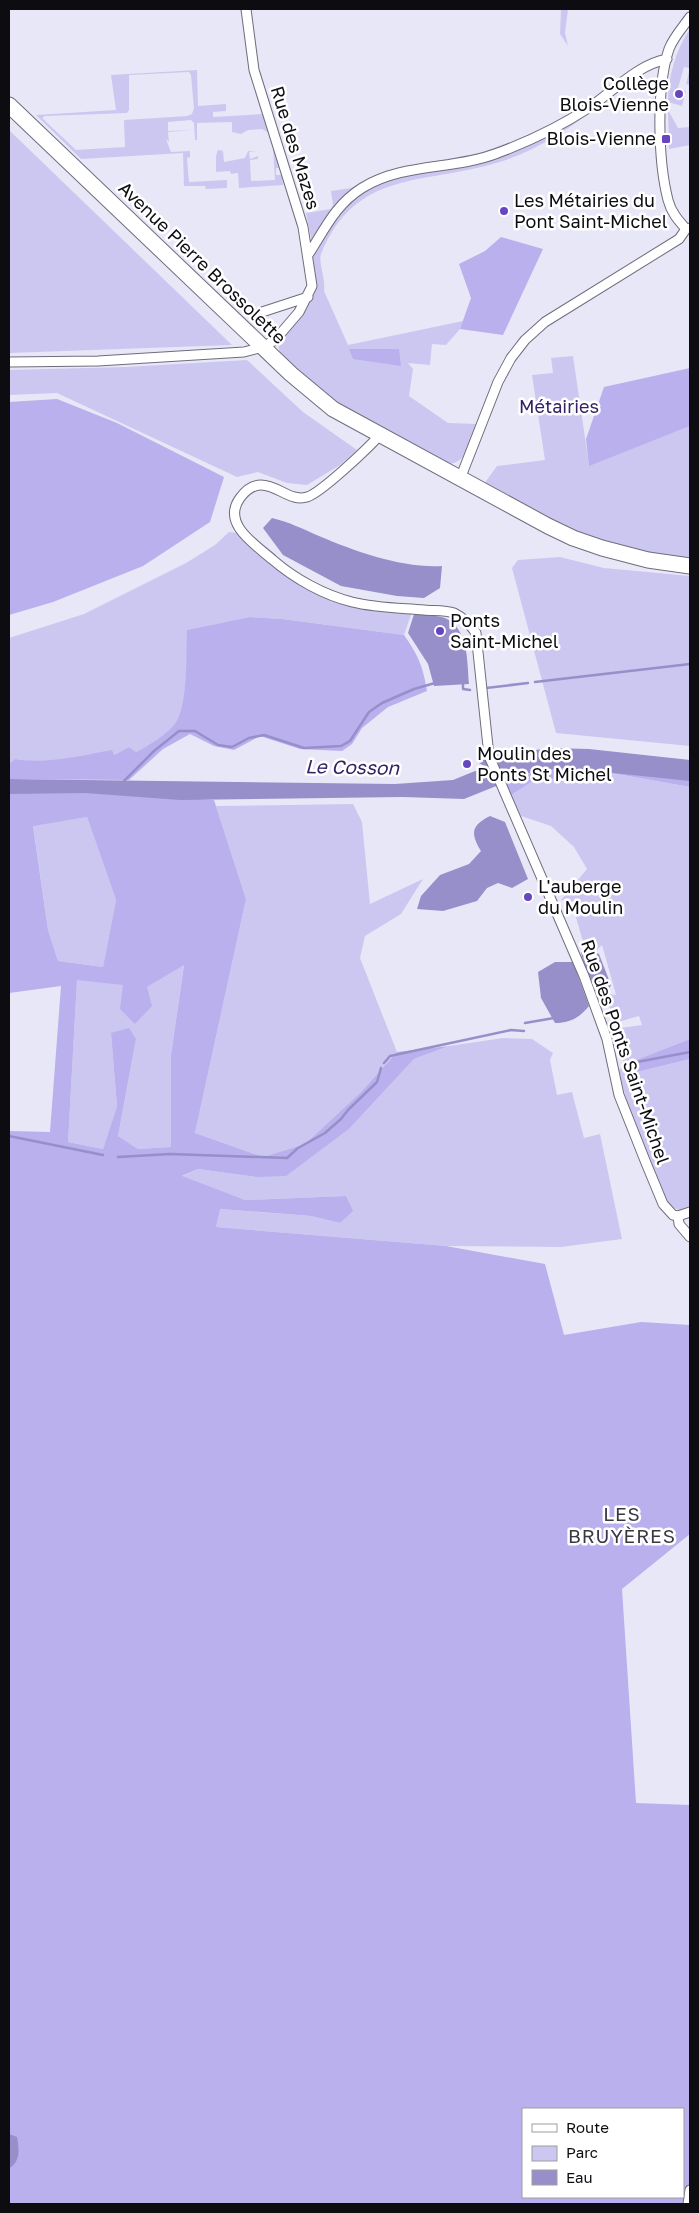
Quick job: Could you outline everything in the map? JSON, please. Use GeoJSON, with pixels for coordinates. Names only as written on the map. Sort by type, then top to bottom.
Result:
{"type":"FeatureCollection","features":[{"type":"Feature","properties":{"kind":"main road","name":"Avenue Pierre Brossolette"},"geometry":{"type":"LineString","coordinates":[[9,105],[291,374],[333,409],[506,505],[573,538],[648,560],[690,566]]}},
{"type":"Feature","properties":{"kind":"street","name":"Rue des Mazes"},"geometry":{"type":"LineString","coordinates":[[246,9],[254,70],[294,195],[308,254],[312,286],[308,297],[290,323],[275,340],[263,347]]}},
{"type":"Feature","properties":{"kind":"street"},"geometry":{"type":"LineString","coordinates":[[460,479],[498,382],[511,358],[525,340],[545,322],[679,239],[688,229],[676,218],[668,201],[662,153],[661,91],[662,76],[670,47],[690,17]]}},
{"type":"Feature","properties":{"kind":"street"},"geometry":{"type":"LineString","coordinates":[[308,254],[332,214],[342,203],[364,186],[392,175],[494,154],[569,119],[592,106],[645,66],[667,59]]}},
{"type":"Feature","properties":{"kind":"street"},"geometry":{"type":"LineString","coordinates":[[259,313],[308,297]]}},
{"type":"Feature","properties":{"kind":"street"},"geometry":{"type":"LineString","coordinates":[[9,362],[98,361],[244,352],[263,347]]}},
{"type":"Feature","properties":{"kind":"street","name":"Rue des Ponts Saint-Michel"},"geometry":{"type":"LineString","coordinates":[[379,436],[367,449],[312,495],[295,498],[268,485],[250,488],[236,503],[235,522],[243,533],[285,570],[314,588],[351,602],[375,606],[451,612],[469,623],[476,633],[490,756],[584,976],[607,1039],[619,1095],[663,1204],[673,1215],[678,1216],[678,1224],[690,1237]]}},
{"type":"Feature","properties":{"kind":"street"},"geometry":{"type":"LineString","coordinates":[[678,1216],[690,1212]]}},
{"type":"Feature","properties":{"kind":"street"},"geometry":{"type":"LineString","coordinates":[[688,2204],[690,2190]]}},
{"type":"Feature","properties":{"kind":"green space"},"geometry":{"type":"Polygon","coordinates":[[[561,9],[568,9],[565,33],[568,46],[560,34],[561,9]]]}},
{"type":"Feature","properties":{"kind":"green space"},"geometry":{"type":"Polygon","coordinates":[[[690,29],[690,68],[684,67],[678,88],[686,91],[682,106],[668,102],[668,93],[671,73],[677,54],[690,29]]]}},
{"type":"Feature","properties":{"kind":"green space"},"geometry":{"type":"Polygon","coordinates":[[[690,68],[690,85],[686,84],[690,68]]]}},
{"type":"Feature","properties":{"kind":"green space"},"geometry":{"type":"Polygon","coordinates":[[[197,70],[198,106],[226,104],[226,111],[213,112],[213,117],[263,114],[269,133],[262,129],[248,130],[241,134],[232,132],[232,122],[197,123],[197,140],[195,140],[194,123],[191,120],[168,122],[168,131],[192,130],[168,132],[169,142],[166,139],[171,152],[190,151],[190,157],[187,158],[189,182],[227,180],[227,188],[206,189],[205,186],[184,186],[183,153],[81,159],[36,115],[116,110],[111,75],[197,70]],[[189,72],[129,75],[129,110],[127,113],[45,116],[42,118],[76,150],[125,147],[124,120],[187,116],[192,114],[194,108],[191,75],[189,72]]]}},
{"type":"Feature","properties":{"kind":"green space"},"geometry":{"type":"Polygon","coordinates":[[[602,92],[601,96],[568,118],[486,155],[418,167],[357,189],[312,243],[306,213],[331,209],[333,205],[331,191],[351,188],[378,174],[479,153],[514,141],[554,123],[577,110],[602,92]]]}},
{"type":"Feature","properties":{"kind":"green space"},"geometry":{"type":"Polygon","coordinates":[[[600,102],[601,104],[564,131],[524,153],[469,170],[394,185],[373,194],[353,207],[336,227],[321,254],[320,262],[324,291],[348,345],[463,321],[460,329],[446,345],[432,344],[430,365],[408,363],[413,369],[409,396],[448,423],[478,424],[464,456],[459,460],[446,464],[327,397],[280,355],[278,343],[300,317],[312,296],[316,284],[313,258],[315,249],[342,206],[376,182],[475,161],[600,102]]]}},
{"type":"Feature","properties":{"kind":"green space"},"geometry":{"type":"Polygon","coordinates":[[[668,110],[678,128],[690,127],[690,145],[669,149],[668,110]]]}},
{"type":"Feature","properties":{"kind":"green space"},"geometry":{"type":"Polygon","coordinates":[[[9,130],[232,345],[9,353],[9,130]]]}},
{"type":"Feature","properties":{"kind":"green space"},"geometry":{"type":"Polygon","coordinates":[[[273,148],[279,168],[276,168],[276,175],[282,175],[283,185],[239,188],[238,173],[231,174],[230,171],[216,172],[218,150],[223,151],[224,162],[245,158],[248,151],[256,151],[249,152],[250,159],[258,156],[258,159],[250,160],[251,181],[275,180],[273,148]]]}},
{"type":"Feature","properties":{"kind":"green space","name":"Métairies"},"geometry":{"type":"Polygon","coordinates":[[[573,356],[589,465],[690,426],[690,560],[624,549],[581,534],[548,519],[484,484],[497,466],[545,460],[532,375],[553,373],[551,358],[573,356]]]}},
{"type":"Feature","properties":{"kind":"green space"},"geometry":{"type":"Polygon","coordinates":[[[247,360],[303,412],[357,450],[340,465],[307,485],[287,483],[258,472],[237,477],[57,393],[9,395],[9,370],[126,367],[247,360]]]}},
{"type":"Feature","properties":{"kind":"green space"},"geometry":{"type":"Polygon","coordinates":[[[229,532],[238,533],[293,581],[327,596],[412,612],[404,635],[282,619],[250,617],[188,630],[183,703],[176,722],[163,735],[136,752],[129,747],[114,755],[92,754],[71,759],[30,761],[15,759],[9,764],[9,638],[84,614],[186,563],[215,545],[229,532]]]}},
{"type":"Feature","properties":{"kind":"green space"},"geometry":{"type":"Polygon","coordinates":[[[560,557],[604,568],[690,576],[690,746],[556,733],[512,568],[518,560],[560,557]]]}},
{"type":"Feature","properties":{"kind":"green space"},"geometry":{"type":"Polygon","coordinates":[[[611,773],[690,787],[690,1039],[625,1065],[637,1072],[690,1059],[690,1206],[681,1211],[672,1207],[664,1196],[628,1107],[619,1070],[624,1065],[619,1044],[621,1028],[642,1025],[639,1016],[618,1022],[601,993],[616,995],[602,945],[588,959],[575,914],[585,903],[561,900],[587,869],[574,847],[551,826],[521,816],[511,795],[536,779],[566,779],[611,773]]]}},
{"type":"Feature","properties":{"kind":"green space"},"geometry":{"type":"Polygon","coordinates":[[[353,804],[362,822],[370,904],[423,879],[401,914],[365,936],[360,958],[397,1052],[361,1092],[305,1144],[263,1157],[195,1133],[246,899],[216,806],[353,804]]]}},
{"type":"Feature","properties":{"kind":"green space"},"geometry":{"type":"Polygon","coordinates":[[[87,817],[116,900],[103,967],[58,961],[48,930],[33,825],[87,817]]]}},
{"type":"Feature","properties":{"kind":"green space"},"geometry":{"type":"Polygon","coordinates":[[[184,964],[171,1055],[171,1147],[138,1149],[118,1136],[136,1039],[111,1033],[117,1106],[103,1149],[68,1142],[77,979],[147,987],[184,964]]]}},
{"type":"Feature","properties":{"kind":"green space"},"geometry":{"type":"Polygon","coordinates":[[[503,1038],[532,1039],[553,1053],[550,1060],[557,1095],[572,1092],[584,1138],[600,1134],[622,1239],[561,1247],[446,1246],[216,1227],[219,1209],[311,1216],[340,1223],[346,1196],[245,1200],[181,1177],[198,1169],[256,1177],[350,1128],[414,1059],[449,1046],[503,1038]]]}},
{"type":"Feature","properties":{"kind":"shaded area"},"geometry":{"type":"Polygon","coordinates":[[[501,237],[543,249],[503,335],[460,329],[471,298],[459,264],[485,251],[501,237]]]}},
{"type":"Feature","properties":{"kind":"shaded area"},"geometry":{"type":"Polygon","coordinates":[[[349,349],[399,349],[401,366],[353,359],[349,349]]]}},
{"type":"Feature","properties":{"kind":"shaded area"},"geometry":{"type":"Polygon","coordinates":[[[690,368],[690,426],[589,466],[586,439],[604,387],[690,368]]]}},
{"type":"Feature","properties":{"kind":"shaded area"},"geometry":{"type":"Polygon","coordinates":[[[57,399],[117,423],[224,477],[210,522],[143,566],[53,602],[9,615],[9,402],[57,399]]]}},
{"type":"Feature","properties":{"kind":"shaded area"},"geometry":{"type":"Polygon","coordinates":[[[250,617],[282,619],[404,635],[419,661],[427,691],[388,707],[362,728],[352,744],[342,751],[300,749],[260,736],[234,750],[214,746],[190,734],[163,749],[129,780],[9,779],[9,764],[15,759],[52,760],[112,750],[114,755],[129,747],[136,752],[152,743],[173,726],[180,713],[186,678],[187,630],[250,617]]]}},
{"type":"Feature","properties":{"kind":"shaded area"},"geometry":{"type":"Polygon","coordinates":[[[531,764],[690,776],[690,787],[611,773],[566,779],[536,779],[511,795],[507,792],[503,782],[531,764]]]}},
{"type":"Feature","properties":{"kind":"shaded area"},"geometry":{"type":"Polygon","coordinates":[[[9,788],[214,800],[246,899],[195,1133],[263,1157],[305,1144],[361,1092],[397,1052],[449,1046],[414,1059],[350,1128],[286,1176],[256,1177],[198,1169],[182,1176],[245,1200],[346,1196],[353,1211],[340,1223],[311,1216],[220,1209],[216,1227],[446,1246],[545,1264],[564,1335],[641,1322],[690,1325],[690,1534],[622,1589],[636,1803],[690,1805],[690,2204],[9,2204],[9,1131],[50,1132],[61,986],[9,993],[9,788]],[[87,817],[33,826],[48,930],[58,961],[103,967],[116,900],[87,817]],[[184,965],[147,987],[152,1006],[135,1024],[120,1009],[123,985],[77,980],[68,1142],[103,1149],[117,1106],[111,1033],[129,1028],[136,1039],[118,1136],[138,1149],[171,1147],[171,1055],[184,965]]]}},
{"type":"Feature","properties":{"kind":"shaded area"},"geometry":{"type":"Polygon","coordinates":[[[690,1039],[690,1059],[637,1072],[624,1065],[690,1039]]]}},
{"type":"Feature","properties":{"kind":"water"},"geometry":{"type":"Polygon","coordinates":[[[272,518],[379,558],[395,562],[442,566],[440,588],[424,598],[397,596],[341,586],[283,555],[263,528],[272,518]]]}},
{"type":"Feature","properties":{"kind":"water"},"geometry":{"type":"Polygon","coordinates":[[[414,614],[445,618],[459,630],[467,656],[469,684],[434,686],[428,664],[408,633],[414,614]]]}},
{"type":"Feature","properties":{"kind":"water"},"geometry":{"type":"Polygon","coordinates":[[[551,748],[589,749],[690,760],[690,781],[565,768],[534,771],[464,799],[403,797],[180,800],[85,793],[9,794],[9,779],[395,784],[453,780],[475,771],[491,769],[495,763],[486,767],[479,763],[487,757],[498,754],[509,756],[520,752],[551,748]]]}},
{"type":"Feature","properties":{"kind":"water"},"geometry":{"type":"Polygon","coordinates":[[[490,816],[505,822],[528,879],[512,888],[498,883],[487,888],[477,901],[443,911],[417,909],[421,896],[440,875],[469,864],[481,851],[475,840],[474,831],[479,823],[490,816]]]}},
{"type":"Feature","properties":{"kind":"water"},"geometry":{"type":"Polygon","coordinates":[[[590,949],[599,954],[611,985],[608,991],[599,991],[585,967],[581,952],[590,949]]]}},
{"type":"Feature","properties":{"kind":"water"},"geometry":{"type":"Polygon","coordinates":[[[555,962],[573,962],[589,1006],[574,1019],[555,1023],[541,998],[538,972],[555,962]]]}},
{"type":"Feature","properties":{"kind":"water"},"geometry":{"type":"Polygon","coordinates":[[[9,2134],[17,2137],[19,2150],[16,2162],[9,2168],[9,2134]]]}},
{"type":"Feature","properties":{"kind":"waterway"},"geometry":{"type":"LineString","coordinates":[[535,682],[690,664]]}},
{"type":"Feature","properties":{"kind":"waterway"},"geometry":{"type":"LineString","coordinates":[[463,682],[463,689],[470,690]]}},
{"type":"Feature","properties":{"kind":"waterway","name":"Le Cosson"},"geometry":{"type":"LineString","coordinates":[[123,782],[154,751],[179,731],[195,731],[218,745],[232,747],[249,738],[264,735],[304,748],[341,746],[350,741],[369,712],[382,703],[414,689],[435,683]]}},
{"type":"Feature","properties":{"kind":"waterway"},"geometry":{"type":"LineString","coordinates":[[486,688],[528,683]]}},
{"type":"Feature","properties":{"kind":"waterway"},"geometry":{"type":"LineString","coordinates":[[525,1023],[554,1018]]}},
{"type":"Feature","properties":{"kind":"waterway"},"geometry":{"type":"LineString","coordinates":[[384,1063],[390,1056],[511,1030],[524,1031]]}},
{"type":"Feature","properties":{"kind":"waterway"},"geometry":{"type":"LineString","coordinates":[[637,1062],[690,1052]]}},
{"type":"Feature","properties":{"kind":"waterway"},"geometry":{"type":"LineString","coordinates":[[118,1157],[170,1154],[287,1158],[298,1148],[325,1133],[341,1119],[377,1082],[381,1068]]}},
{"type":"Feature","properties":{"kind":"waterway"},"geometry":{"type":"LineString","coordinates":[[9,1136],[103,1155]]}},
{"type":"Feature","properties":{"kind":"place","name":"Collège Blois-Vienne"},"geometry":{"type":"Point","coordinates":[679,94]}},
{"type":"Feature","properties":{"kind":"place","name":"Blois-Vienne"},"geometry":{"type":"Point","coordinates":[666,139]}},
{"type":"Feature","properties":{"kind":"place","name":"Les Métairies du Pont Saint-Michel"},"geometry":{"type":"Point","coordinates":[504,211]}},
{"type":"Feature","properties":{"kind":"place","name":"Ponts Saint-Michel"},"geometry":{"type":"Point","coordinates":[440,631]}},
{"type":"Feature","properties":{"kind":"place","name":"Moulin des Ponts St Michel"},"geometry":{"type":"Point","coordinates":[467,764]}},
{"type":"Feature","properties":{"kind":"place","name":"L'auberge du Moulin"},"geometry":{"type":"Point","coordinates":[528,897]}},
{"type":"Feature","properties":{"kind":"district","name":"LES BRUYÈRES"},"geometry":{"type":"Point","coordinates":[622,1525]}}]}
